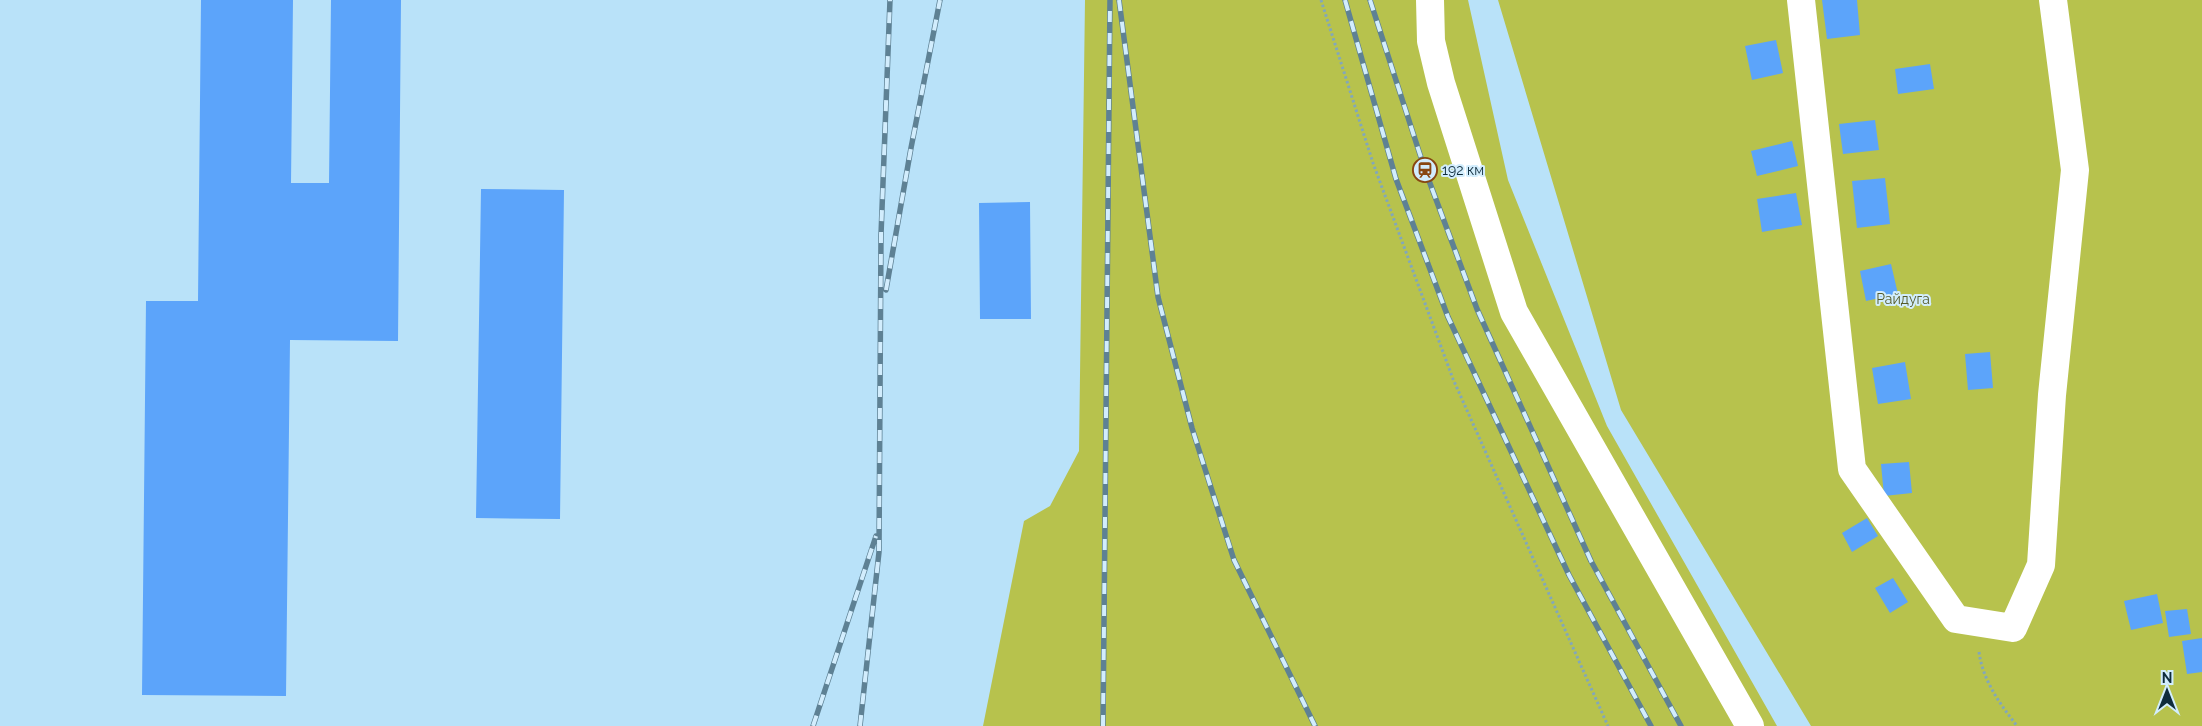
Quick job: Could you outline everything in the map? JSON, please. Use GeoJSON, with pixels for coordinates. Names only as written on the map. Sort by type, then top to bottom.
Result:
{"type":"FeatureCollection","features":[{"type":"Feature","properties":{"kind":"lane"},"geometry":{"type":"LineString","coordinates":[[1430,0],[1431,41],[1441,83],[1514,312],[1750,726]]}},
{"type":"Feature","properties":{"kind":"lane"},"geometry":{"type":"LineString","coordinates":[[1801,0],[1852,469],[1956,618],[2013,628],[2041,565],[2052,396],[2076,170],[2054,0]]}},
{"type":"Feature","properties":{"kind":"path"},"geometry":{"type":"LineString","coordinates":[[1321,0],[1373,163],[1454,379],[1608,726]]}},
{"type":"Feature","properties":{"kind":"path"},"geometry":{"type":"LineString","coordinates":[[1975,622],[1981,668],[1998,701],[2017,726]]}},
{"type":"Feature","properties":{"kind":"green space"},"geometry":{"type":"Polygon","coordinates":[[[1085,0],[1468,0],[1508,180],[1607,426],[1777,726],[983,726],[1024,521],[1050,506],[1079,451],[1085,0]]]}},
{"type":"Feature","properties":{"kind":"green space","name":"Райдуга"},"geometry":{"type":"Polygon","coordinates":[[[1498,0],[2202,0],[2202,726],[1811,726],[1621,410],[1498,0]]]}},
{"type":"Feature","properties":{"kind":"building"},"geometry":{"type":"Polygon","coordinates":[[[201,0],[293,0],[291,183],[329,183],[331,0],[401,0],[398,341],[290,340],[286,696],[142,695],[146,301],[198,301],[201,0]]]}},
{"type":"Feature","properties":{"kind":"building"},"geometry":{"type":"Polygon","coordinates":[[[1822,0],[1857,0],[1860,35],[1827,39],[1822,0]]]}},
{"type":"Feature","properties":{"kind":"building"},"geometry":{"type":"Polygon","coordinates":[[[1776,40],[1783,73],[1752,80],[1745,46],[1776,40]]]}},
{"type":"Feature","properties":{"kind":"building"},"geometry":{"type":"Polygon","coordinates":[[[1930,64],[1934,89],[1898,94],[1895,69],[1930,64]]]}},
{"type":"Feature","properties":{"kind":"building"},"geometry":{"type":"Polygon","coordinates":[[[1875,120],[1879,150],[1843,154],[1839,124],[1875,120]]]}},
{"type":"Feature","properties":{"kind":"building"},"geometry":{"type":"Polygon","coordinates":[[[1792,141],[1798,166],[1757,176],[1751,151],[1792,141]]]}},
{"type":"Feature","properties":{"kind":"building"},"geometry":{"type":"Polygon","coordinates":[[[1885,178],[1890,224],[1857,228],[1852,181],[1885,178]]]}},
{"type":"Feature","properties":{"kind":"building"},"geometry":{"type":"Polygon","coordinates":[[[481,189],[564,190],[560,519],[476,518],[481,189]]]}},
{"type":"Feature","properties":{"kind":"building"},"geometry":{"type":"Polygon","coordinates":[[[1796,193],[1802,225],[1762,232],[1757,199],[1796,193]]]}},
{"type":"Feature","properties":{"kind":"building"},"geometry":{"type":"Polygon","coordinates":[[[1030,202],[1031,319],[980,319],[979,203],[1030,202]]]}},
{"type":"Feature","properties":{"kind":"building"},"geometry":{"type":"Polygon","coordinates":[[[1891,264],[1898,294],[1866,301],[1860,271],[1891,264]]]}},
{"type":"Feature","properties":{"kind":"building"},"geometry":{"type":"Polygon","coordinates":[[[1990,352],[1993,388],[1968,390],[1965,354],[1990,352]]]}},
{"type":"Feature","properties":{"kind":"building"},"geometry":{"type":"Polygon","coordinates":[[[1905,362],[1911,399],[1878,404],[1872,368],[1905,362]]]}},
{"type":"Feature","properties":{"kind":"building"},"geometry":{"type":"Polygon","coordinates":[[[1909,462],[1912,493],[1884,496],[1881,464],[1909,462]]]}},
{"type":"Feature","properties":{"kind":"building"},"geometry":{"type":"Polygon","coordinates":[[[1867,518],[1878,536],[1852,552],[1842,533],[1867,518]]]}},
{"type":"Feature","properties":{"kind":"building"},"geometry":{"type":"Polygon","coordinates":[[[1893,578],[1908,602],[1890,613],[1875,588],[1893,578]]]}},
{"type":"Feature","properties":{"kind":"building"},"geometry":{"type":"Polygon","coordinates":[[[2157,594],[2163,623],[2131,630],[2124,601],[2157,594]]]}},
{"type":"Feature","properties":{"kind":"building"},"geometry":{"type":"Polygon","coordinates":[[[2187,609],[2191,634],[2169,637],[2165,611],[2187,609]]]}},
{"type":"Feature","properties":{"kind":"building"},"geometry":{"type":"Polygon","coordinates":[[[2202,638],[2202,672],[2187,674],[2182,641],[2202,638]]]}},
{"type":"Feature","properties":{"kind":"railway"},"geometry":{"type":"LineString","coordinates":[[860,726],[879,552],[881,235],[890,0]]}},
{"type":"Feature","properties":{"kind":"railway"},"geometry":{"type":"LineString","coordinates":[[886,290],[940,0]]}},
{"type":"Feature","properties":{"kind":"railway"},"geometry":{"type":"LineString","coordinates":[[1103,726],[1110,0]]}},
{"type":"Feature","properties":{"kind":"railway"},"geometry":{"type":"LineString","coordinates":[[1119,0],[1158,297],[1192,428],[1234,560],[1315,726]]}},
{"type":"Feature","properties":{"kind":"railway"},"geometry":{"type":"LineString","coordinates":[[1345,0],[1396,179],[1448,317],[1569,575],[1651,726]]}},
{"type":"Feature","properties":{"kind":"railway"},"geometry":{"type":"LineString","coordinates":[[1370,0],[1425,170],[1477,309],[1591,561],[1681,726]]}},
{"type":"Feature","properties":{"kind":"railway"},"geometry":{"type":"LineString","coordinates":[[813,726],[876,536]]}},
{"type":"Feature","properties":{"kind":"place","name":"192 км"},"geometry":{"type":"Point","coordinates":[1425,170]}}]}
